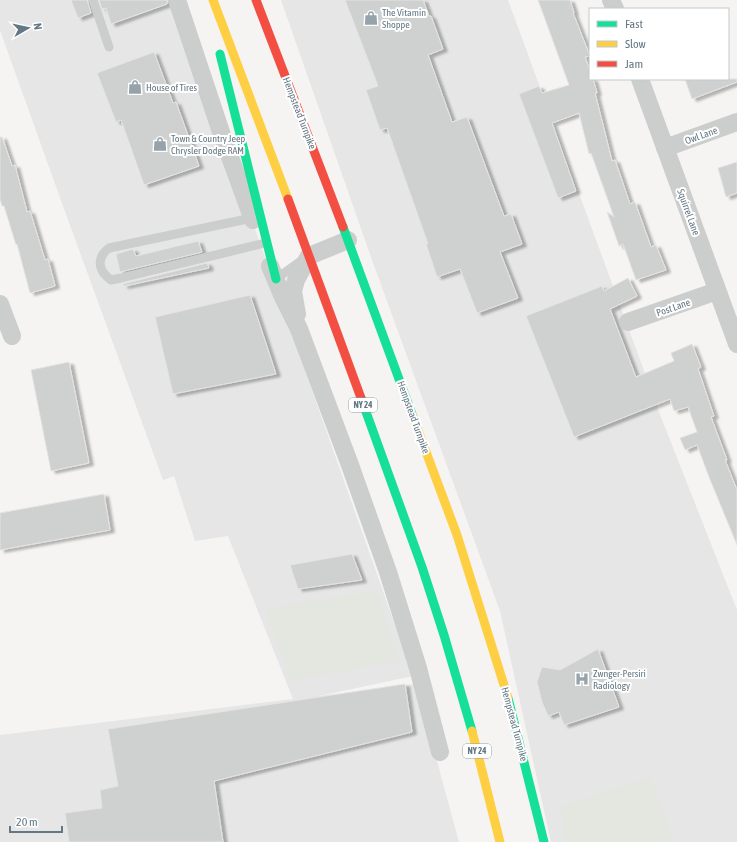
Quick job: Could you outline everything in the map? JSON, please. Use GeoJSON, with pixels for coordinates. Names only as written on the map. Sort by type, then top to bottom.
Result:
{"type":"FeatureCollection","features":[{"type":"Feature","properties":{"kind":"main road"},"geometry":{"type":"LineString","coordinates":[[207,0],[212,23]]}},
{"type":"Feature","properties":{"kind":"main road","name":"NY 24"},"geometry":{"type":"LineString","coordinates":[[212,0],[309,256],[437,610],[462,695],[500,842]]}},
{"type":"Feature","properties":{"kind":"main road","name":"Hempstead Turnpike"},"geometry":{"type":"LineString","coordinates":[[256,0],[348,240],[457,535],[506,689],[544,842]]}},
{"type":"Feature","properties":{"kind":"main road"},"geometry":{"type":"LineString","coordinates":[[218,46],[276,279]]}},
{"type":"Feature","properties":{"kind":"street"},"geometry":{"type":"LineString","coordinates":[[177,0],[222,135],[261,244],[283,297],[299,329],[388,572],[420,674],[440,752]]}},
{"type":"Feature","properties":{"kind":"street","name":"Squirrel Lane"},"geometry":{"type":"LineString","coordinates":[[640,80],[737,344]]}},
{"type":"Feature","properties":{"kind":"street","name":"Owl Lane"},"geometry":{"type":"LineString","coordinates":[[665,148],[737,122]]}},
{"type":"Feature","properties":{"kind":"street"},"geometry":{"type":"LineString","coordinates":[[299,329],[293,291],[296,280],[309,256],[348,240]]}},
{"type":"Feature","properties":{"kind":"street","name":"Post Lane"},"geometry":{"type":"LineString","coordinates":[[628,322],[717,291]]}},
{"type":"Feature","properties":{"kind":"street"},"geometry":{"type":"LineString","coordinates":[[0,304],[12,336]]}},
{"type":"Feature","properties":{"kind":"lane"},"geometry":{"type":"LineString","coordinates":[[93,0],[109,48]]}},
{"type":"Feature","properties":{"kind":"lane"},"geometry":{"type":"LineString","coordinates":[[252,218],[109,248],[104,252],[100,268],[104,275],[111,280],[261,244]]}},
{"type":"Feature","properties":{"kind":"lane"},"geometry":{"type":"LineString","coordinates":[[276,279],[309,256]]}},
{"type":"Feature","properties":{"kind":"shaded area"},"geometry":{"type":"Polygon","coordinates":[[[0,0],[174,0],[413,676],[319,696],[416,684],[459,842],[0,842],[0,735],[293,699],[228,536],[195,541],[174,476],[163,480],[0,30],[0,0]]]}},
{"type":"Feature","properties":{"kind":"shaded area"},"geometry":{"type":"Polygon","coordinates":[[[281,0],[508,0],[661,417],[737,610],[737,842],[551,842],[500,611],[372,260],[281,0]]]}},
{"type":"Feature","properties":{"kind":"shaded area"},"geometry":{"type":"Polygon","coordinates":[[[376,591],[398,660],[291,681],[265,609],[376,591]]]}},
{"type":"Feature","properties":{"kind":"shaded area"},"geometry":{"type":"Polygon","coordinates":[[[650,777],[674,842],[565,842],[561,807],[650,777]]]}},
{"type":"Feature","properties":{"kind":"building"},"geometry":{"type":"Polygon","coordinates":[[[71,0],[87,0],[91,13],[78,18],[71,0]]]}},
{"type":"Feature","properties":{"kind":"building"},"geometry":{"type":"Polygon","coordinates":[[[99,0],[167,0],[167,4],[111,24],[106,8],[102,9],[99,0]]]}},
{"type":"Feature","properties":{"kind":"building"},"geometry":{"type":"Polygon","coordinates":[[[345,0],[423,0],[429,16],[431,16],[443,49],[428,55],[452,122],[467,117],[504,216],[511,214],[522,244],[500,252],[518,298],[477,313],[460,269],[437,277],[426,244],[428,244],[387,128],[380,130],[366,90],[378,86],[345,0]]]}},
{"type":"Feature","properties":{"kind":"building"},"geometry":{"type":"Polygon","coordinates":[[[538,0],[570,0],[573,13],[589,53],[589,56],[585,57],[589,68],[589,80],[593,80],[597,93],[595,93],[612,161],[615,160],[630,204],[635,202],[651,247],[656,245],[666,270],[636,280],[623,244],[619,246],[607,212],[614,217],[591,153],[589,154],[579,113],[552,123],[576,191],[558,198],[519,94],[539,86],[542,93],[569,85],[538,0]]]}},
{"type":"Feature","properties":{"kind":"building"},"geometry":{"type":"Polygon","coordinates":[[[154,52],[173,103],[176,102],[199,166],[144,185],[121,120],[116,122],[97,73],[154,52]]]}},
{"type":"Feature","properties":{"kind":"building"},"geometry":{"type":"Polygon","coordinates":[[[737,79],[737,82],[692,99],[685,80],[737,79]]]}},
{"type":"Feature","properties":{"kind":"building"},"geometry":{"type":"Polygon","coordinates":[[[0,137],[2,137],[12,166],[15,165],[27,212],[30,211],[45,260],[48,259],[55,286],[30,293],[17,244],[16,245],[4,206],[2,206],[0,199],[0,137]]]}},
{"type":"Feature","properties":{"kind":"building"},"geometry":{"type":"Polygon","coordinates":[[[737,162],[737,193],[726,197],[718,168],[737,162]]]}},
{"type":"Feature","properties":{"kind":"building"},"geometry":{"type":"Polygon","coordinates":[[[198,241],[202,252],[120,272],[116,254],[133,249],[136,256],[198,241]]]}},
{"type":"Feature","properties":{"kind":"building"},"geometry":{"type":"Polygon","coordinates":[[[207,263],[209,268],[124,286],[123,284],[207,263]]]}},
{"type":"Feature","properties":{"kind":"building"},"geometry":{"type":"Polygon","coordinates":[[[628,278],[637,296],[610,309],[636,377],[674,361],[671,353],[692,344],[701,367],[698,369],[714,416],[711,417],[727,460],[725,460],[737,490],[737,545],[697,445],[685,450],[680,438],[697,432],[688,407],[674,411],[670,399],[574,437],[526,316],[602,286],[604,291],[628,278]]]}},
{"type":"Feature","properties":{"kind":"building"},"geometry":{"type":"Polygon","coordinates":[[[250,295],[276,374],[173,394],[155,317],[250,295]]]}},
{"type":"Feature","properties":{"kind":"building"},"geometry":{"type":"Polygon","coordinates":[[[69,362],[89,463],[51,471],[31,370],[69,362]]]}},
{"type":"Feature","properties":{"kind":"building"},"geometry":{"type":"Polygon","coordinates":[[[104,494],[110,530],[0,550],[0,513],[104,494]]]}},
{"type":"Feature","properties":{"kind":"building"},"geometry":{"type":"Polygon","coordinates":[[[352,554],[362,580],[298,589],[290,565],[352,554]]]}},
{"type":"Feature","properties":{"kind":"building"},"geometry":{"type":"Polygon","coordinates":[[[598,649],[619,707],[564,725],[559,712],[548,716],[542,702],[537,682],[542,667],[560,670],[598,649]]]}},
{"type":"Feature","properties":{"kind":"building"},"geometry":{"type":"Polygon","coordinates":[[[405,684],[412,732],[214,781],[223,842],[69,842],[65,813],[102,808],[100,790],[118,786],[108,729],[405,684]]]}},
{"type":"Feature","properties":{"kind":"traffic: fast"},"geometry":{"type":"LineString","coordinates":[[220,54],[276,279]]}},
{"type":"Feature","properties":{"kind":"traffic: fast"},"geometry":{"type":"LineString","coordinates":[[343,227],[413,417]]}},
{"type":"Feature","properties":{"kind":"traffic: fast"},"geometry":{"type":"LineString","coordinates":[[361,398],[422,567],[444,635],[472,731]]}},
{"type":"Feature","properties":{"kind":"traffic: fast"},"geometry":{"type":"LineString","coordinates":[[508,698],[544,842]]}},
{"type":"Feature","properties":{"kind":"traffic: slow"},"geometry":{"type":"LineString","coordinates":[[213,0],[288,199]]}},
{"type":"Feature","properties":{"kind":"traffic: slow"},"geometry":{"type":"LineString","coordinates":[[413,417],[457,535],[508,698]]}},
{"type":"Feature","properties":{"kind":"traffic: slow"},"geometry":{"type":"LineString","coordinates":[[472,731],[500,842]]}},
{"type":"Feature","properties":{"kind":"traffic: jam"},"geometry":{"type":"LineString","coordinates":[[256,0],[343,227]]}},
{"type":"Feature","properties":{"kind":"traffic: jam"},"geometry":{"type":"LineString","coordinates":[[288,199],[361,398]]}},
{"type":"Feature","properties":{"kind":"place","name":"The Vitamin Shoppe"},"geometry":{"type":"Point","coordinates":[371,18]}},
{"type":"Feature","properties":{"kind":"place","name":"House of Tires"},"geometry":{"type":"Point","coordinates":[135,87]}},
{"type":"Feature","properties":{"kind":"place","name":"Town & Country Jeep Chrysler Dodge RAM"},"geometry":{"type":"Point","coordinates":[160,144]}},
{"type":"Feature","properties":{"kind":"place","name":"Zwnger-Persiri Radiology"},"geometry":{"type":"Point","coordinates":[582,679]}}]}
